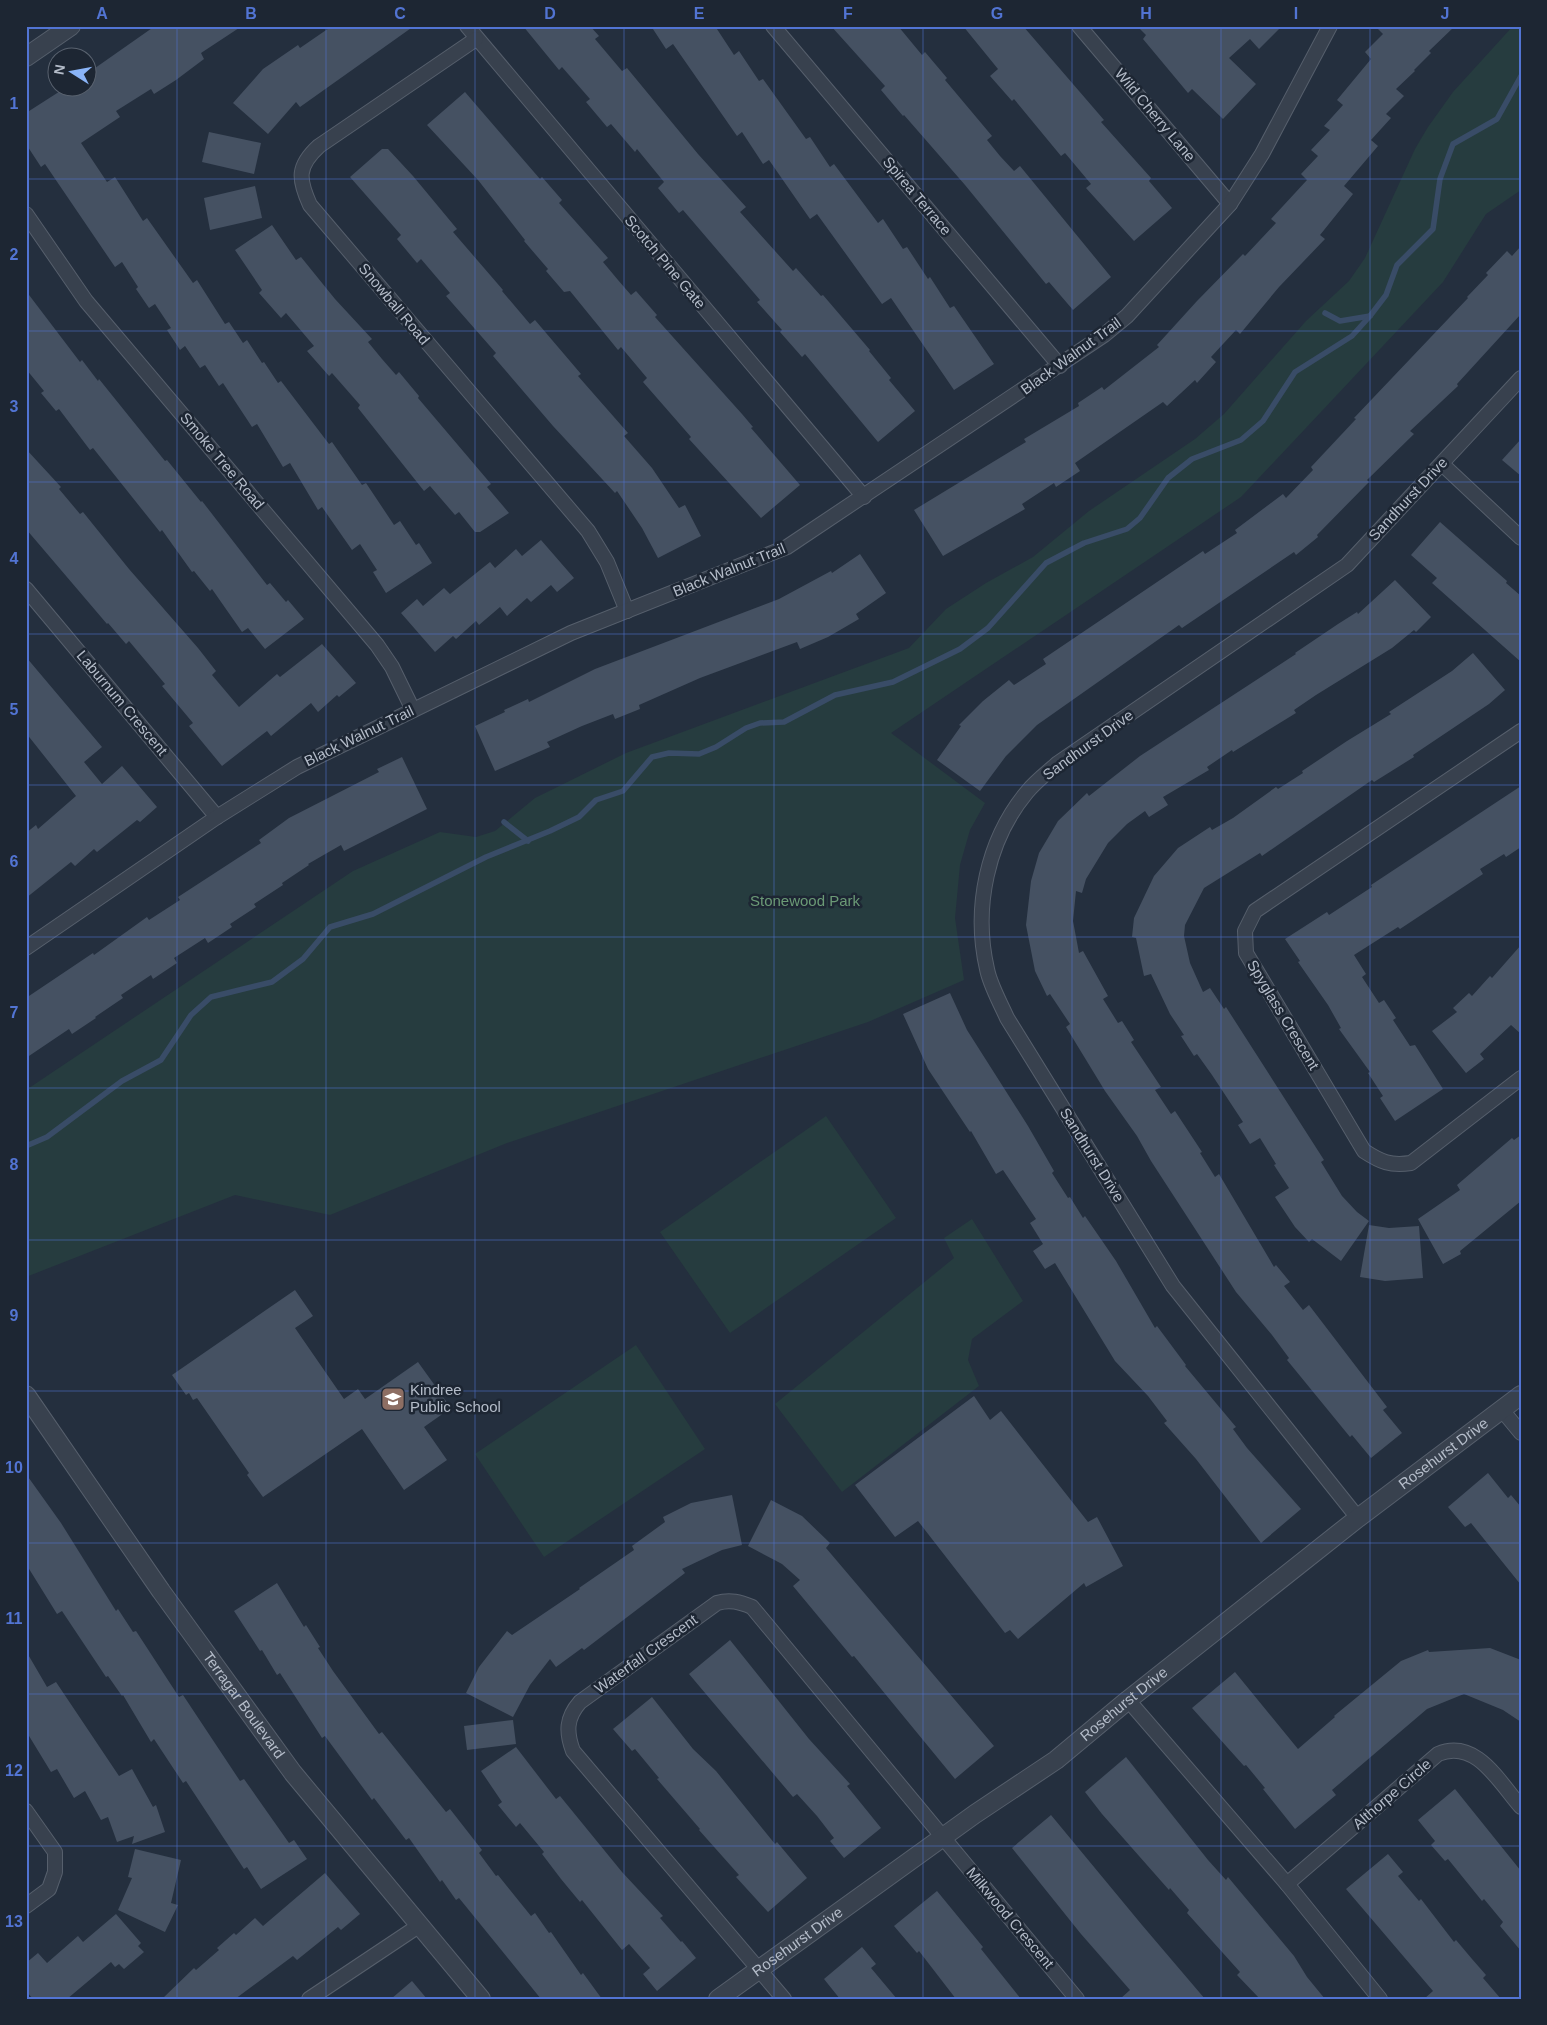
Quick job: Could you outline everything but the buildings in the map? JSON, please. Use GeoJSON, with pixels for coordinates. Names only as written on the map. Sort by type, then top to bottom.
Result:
{"type":"FeatureCollection","features":[{"type":"Feature","properties":{"kind":"street"},"geometry":{"type":"LineString","coordinates":[[26,56],[71,26]]}},
{"type":"Feature","properties":{"kind":"street","name":"Scotch Pine Gate"},"geometry":{"type":"LineString","coordinates":[[467,26],[864,497]]}},
{"type":"Feature","properties":{"kind":"street","name":"Spirea Terrace"},"geometry":{"type":"LineString","coordinates":[[773,26],[1060,366]]}},
{"type":"Feature","properties":{"kind":"street","name":"Wild Cherry Lane"},"geometry":{"type":"LineString","coordinates":[[1079,26],[1230,204]]}},
{"type":"Feature","properties":{"kind":"street","name":"Black Walnut Trail"},"geometry":{"type":"LineString","coordinates":[[26,948],[217,817],[297,766],[572,633],[787,546],[864,497],[1104,335],[1127,316],[1230,204],[1262,154],[1318,45],[1330,26]]}},
{"type":"Feature","properties":{"kind":"street","name":"Snowball Road"},"geometry":{"type":"LineString","coordinates":[[476,39],[319,146],[306,158],[300,184],[310,205],[588,532],[607,562],[627,610]]}},
{"type":"Feature","properties":{"kind":"street","name":"Smoke Tree Road"},"geometry":{"type":"LineString","coordinates":[[26,214],[86,301],[377,644],[392,667],[413,710]]}},
{"type":"Feature","properties":{"kind":"street","name":"Sandhurst Drive"},"geometry":{"type":"LineString","coordinates":[[1358,1518],[1173,1286],[1007,1018],[987,970],[982,936],[986,871],[1005,827],[1027,792],[1058,762],[1347,565],[1521,378]]}},
{"type":"Feature","properties":{"kind":"street"},"geometry":{"type":"LineString","coordinates":[[1442,464],[1521,538]]}},
{"type":"Feature","properties":{"kind":"street","name":"Laburnum Crescent"},"geometry":{"type":"LineString","coordinates":[[26,590],[217,817]]}},
{"type":"Feature","properties":{"kind":"street","name":"Spyglass Crescent"},"geometry":{"type":"LineString","coordinates":[[1521,731],[1255,911],[1245,931],[1246,953],[1364,1151],[1376,1159],[1394,1165],[1411,1163],[1521,1078]]}},
{"type":"Feature","properties":{"kind":"street","name":"Terragar Boulevard"},"geometry":{"type":"LineString","coordinates":[[26,1395],[167,1599],[293,1773],[481,1999]]}},
{"type":"Feature","properties":{"kind":"street","name":"Rosehurst Drive"},"geometry":{"type":"LineString","coordinates":[[718,1999],[943,1837],[1056,1760],[1128,1700],[1358,1518],[1521,1395]]}},
{"type":"Feature","properties":{"kind":"street"},"geometry":{"type":"LineString","coordinates":[[1502,1410],[1521,1433]]}},
{"type":"Feature","properties":{"kind":"street","name":"Waterfall Crescent"},"geometry":{"type":"LineString","coordinates":[[758,1969],[573,1752],[568,1736],[571,1712],[580,1702],[717,1603],[732,1600],[752,1608],[943,1837]]}},
{"type":"Feature","properties":{"kind":"street"},"geometry":{"type":"LineString","coordinates":[[1128,1700],[1287,1884],[1380,1999]]}},
{"type":"Feature","properties":{"kind":"street","name":"Althorpe Circle"},"geometry":{"type":"LineString","coordinates":[[1287,1884],[1438,1754],[1447,1750],[1458,1750],[1478,1757],[1521,1807]]}},
{"type":"Feature","properties":{"kind":"street"},"geometry":{"type":"LineString","coordinates":[[26,1811],[55,1852],[55,1872],[49,1888],[26,1906]]}},
{"type":"Feature","properties":{"kind":"street","name":"Milkwood Crescent"},"geometry":{"type":"LineString","coordinates":[[943,1837],[1078,1999]]}},
{"type":"Feature","properties":{"kind":"street"},"geometry":{"type":"LineString","coordinates":[[309,1999],[420,1925]]}},
{"type":"Feature","properties":{"kind":"street"},"geometry":{"type":"LineString","coordinates":[[758,1969],[784,1999]]}},
{"type":"Feature","properties":{"kind":"green space","name":"Stonewood Park"},"geometry":{"type":"Polygon","coordinates":[[[1513,26],[1521,26],[1521,190],[1486,214],[1443,282],[1241,497],[891,733],[985,803],[970,830],[960,865],[955,918],[964,980],[868,1022],[507,1143],[330,1215],[235,1195],[26,1277],[26,1090],[353,871],[440,832],[476,837],[495,831],[535,798],[626,753],[909,648],[946,609],[986,583],[1033,557],[1089,511],[1195,439],[1224,414],[1306,321],[1349,281],[1365,258],[1415,149],[1428,127],[1453,92],[1513,26]]]}},
{"type":"Feature","properties":{"kind":"green space"},"geometry":{"type":"Polygon","coordinates":[[[826,1116],[896,1218],[730,1333],[660,1232],[826,1116]]]}},
{"type":"Feature","properties":{"kind":"green space"},"geometry":{"type":"Polygon","coordinates":[[[972,1219],[1023,1301],[972,1339],[968,1360],[979,1386],[842,1492],[775,1404],[954,1258],[944,1238],[972,1219]]]}},
{"type":"Feature","properties":{"kind":"green space"},"geometry":{"type":"Polygon","coordinates":[[[636,1345],[705,1449],[544,1557],[475,1454],[636,1345]]]}},
{"type":"Feature","properties":{"kind":"waterway"},"geometry":{"type":"LineString","coordinates":[[26,1146],[47,1137],[122,1081],[161,1060],[191,1015],[211,997],[272,982],[303,959],[330,927],[373,914],[486,857],[579,817],[596,800],[623,791],[652,757],[669,753],[699,754],[716,747],[746,728],[760,723],[784,722],[835,695],[893,682],[960,649],[988,628],[1046,563],[1084,543],[1127,529],[1140,518],[1168,478],[1192,459],[1241,440],[1263,421],[1295,372],[1352,336],[1386,295],[1397,265],[1433,229],[1440,179],[1453,144],[1497,119],[1521,76]]}},
{"type":"Feature","properties":{"kind":"waterway"},"geometry":{"type":"LineString","coordinates":[[1325,313],[1340,321],[1370,316]]}},
{"type":"Feature","properties":{"kind":"waterway"},"geometry":{"type":"LineString","coordinates":[[504,822],[528,841]]}},
{"type":"Feature","properties":{"kind":"place","name":"Kindree Public School"},"geometry":{"type":"Point","coordinates":[393,1399]}}]}
